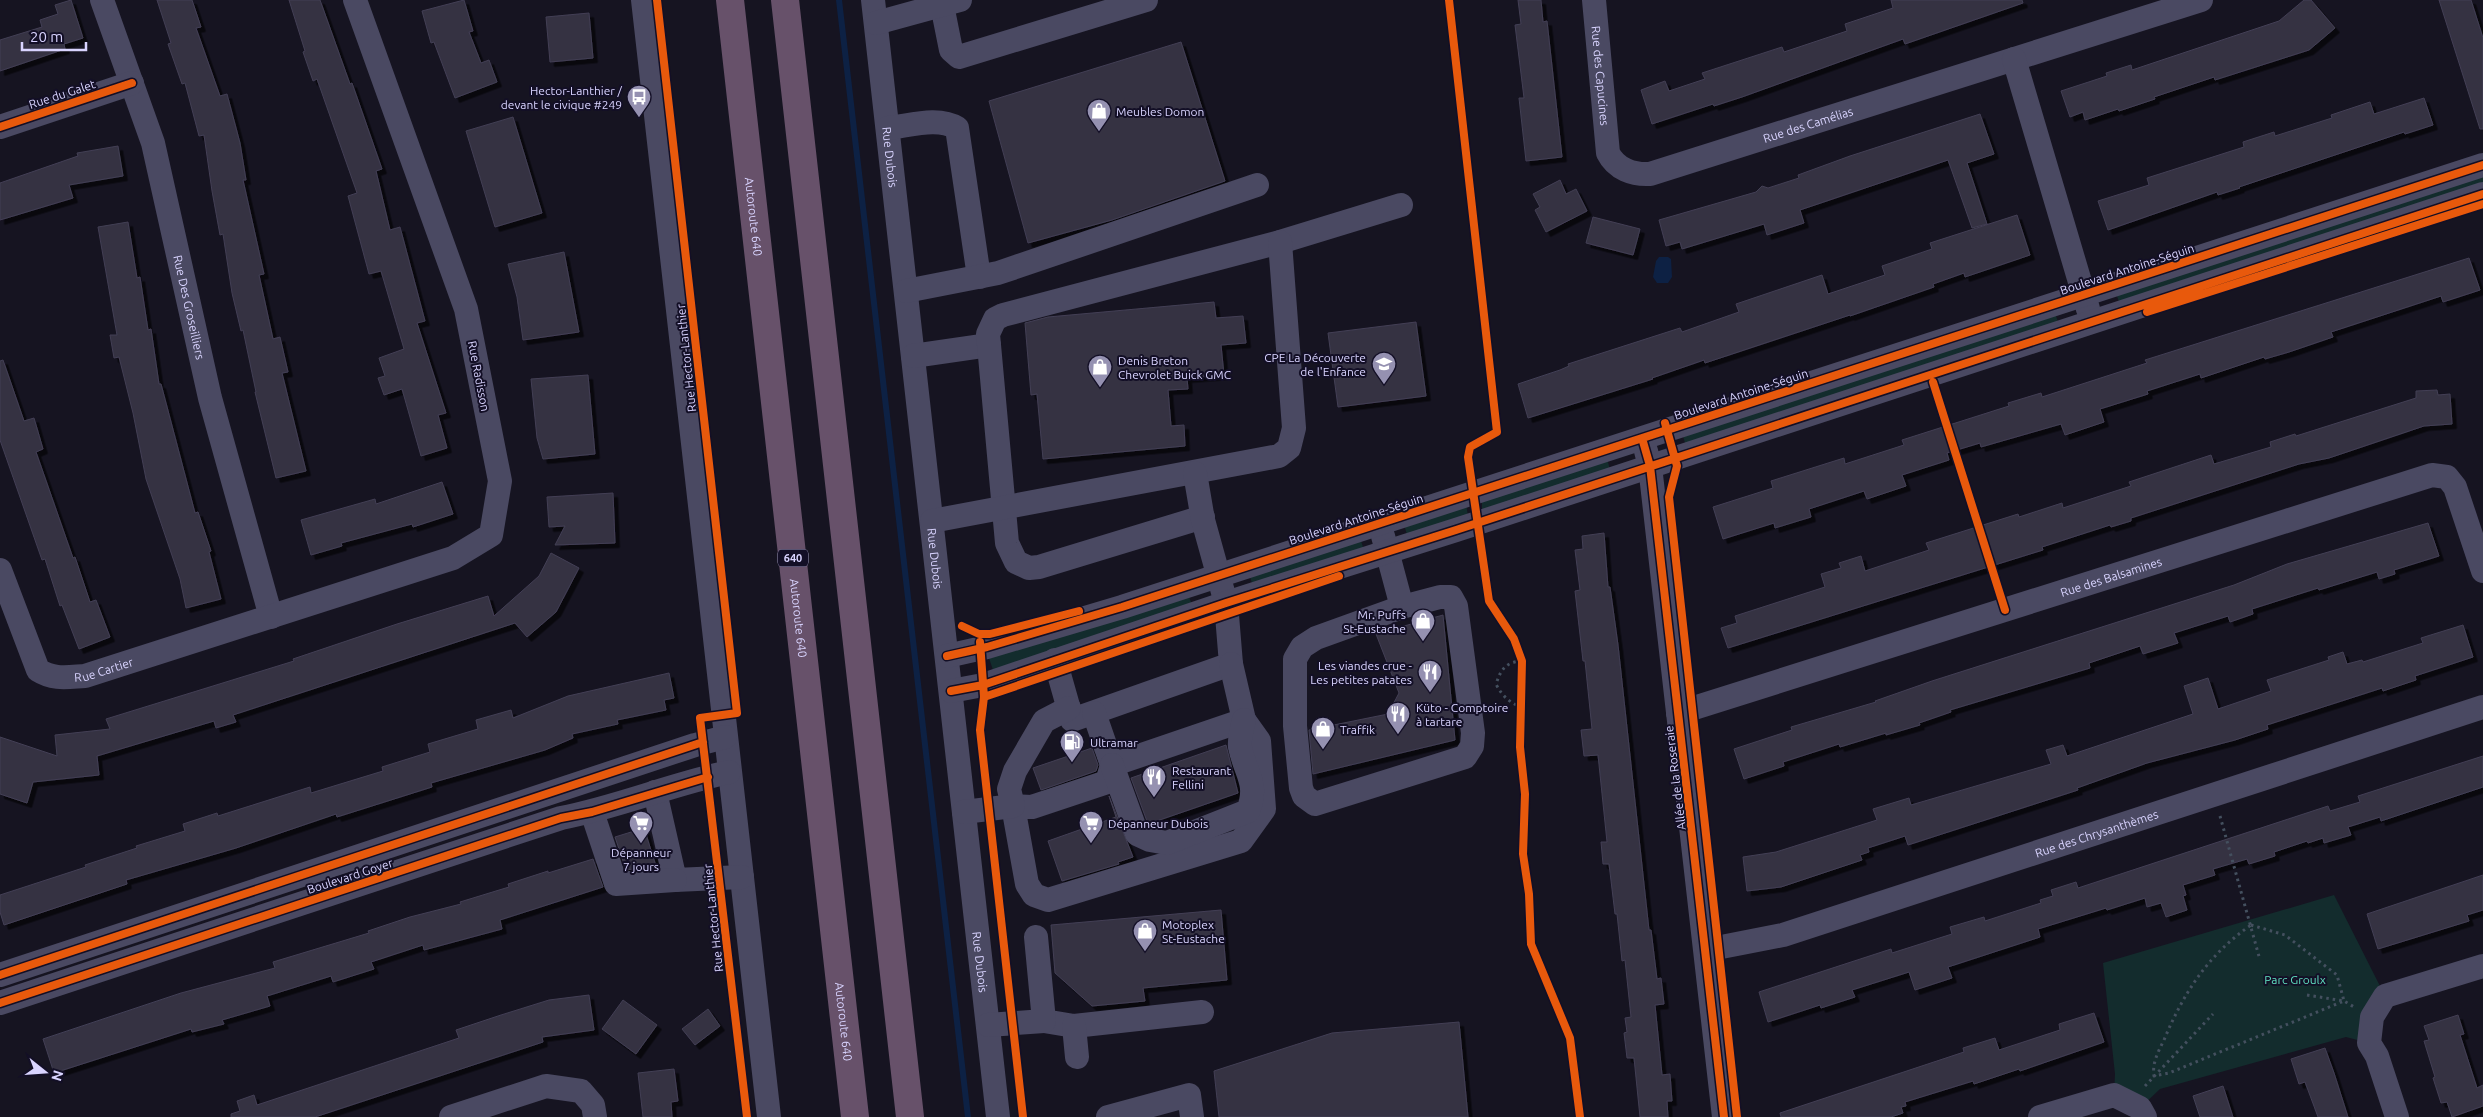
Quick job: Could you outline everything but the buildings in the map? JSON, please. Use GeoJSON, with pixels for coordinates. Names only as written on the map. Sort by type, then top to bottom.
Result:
{"type":"FeatureCollection","features":[{"type":"Feature","properties":{"kind":"highway","name":"Autoroute 640"},"geometry":{"type":"LineString","coordinates":[[730,0],[855,1117]]}},
{"type":"Feature","properties":{"kind":"highway"},"geometry":{"type":"LineString","coordinates":[[785,0],[910,1117]]}},
{"type":"Feature","properties":{"kind":"street","name":"Rue Des Groseilliers"},"geometry":{"type":"LineString","coordinates":[[102,0],[153,143],[210,398],[271,617]]}},
{"type":"Feature","properties":{"kind":"street","name":"Rue Radisson"},"geometry":{"type":"LineString","coordinates":[[271,617],[453,558],[491,535],[500,481],[466,309],[355,0]]}},
{"type":"Feature","properties":{"kind":"street","name":"Rue Hector-Lanthier"},"geometry":{"type":"LineString","coordinates":[[643,0],[769,1117]]}},
{"type":"Feature","properties":{"kind":"street"},"geometry":{"type":"LineString","coordinates":[[875,11],[947,2],[951,50],[959,57],[1146,0]]}},
{"type":"Feature","properties":{"kind":"street","name":"Rue des Capucines"},"geometry":{"type":"LineString","coordinates":[[1594,0],[1608,153]]}},
{"type":"Feature","properties":{"kind":"street","name":"Rue des Camélias"},"geometry":{"type":"LineString","coordinates":[[1608,153],[1621,168],[1641,174],[1650,174],[2201,0]]}},
{"type":"Feature","properties":{"kind":"street","name":"Rue Dubois"},"geometry":{"type":"LineString","coordinates":[[875,11],[998,1117]]}},
{"type":"Feature","properties":{"kind":"street"},"geometry":{"type":"LineString","coordinates":[[2014,60],[2092,322]]}},
{"type":"Feature","properties":{"kind":"street","name":"Rue du Galet"},"geometry":{"type":"LineString","coordinates":[[0,127],[132,83]]}},
{"type":"Feature","properties":{"kind":"street"},"geometry":{"type":"LineString","coordinates":[[888,128],[938,122],[949,123],[957,128],[979,277]]}},
{"type":"Feature","properties":{"kind":"street","name":"Boulevard Antoine-Séguin"},"geometry":{"type":"LineString","coordinates":[[947,656],[987,648],[1219,575],[2483,164]]}},
{"type":"Feature","properties":{"kind":"street"},"geometry":{"type":"LineString","coordinates":[[906,291],[979,277],[1053,255],[1257,185]]}},
{"type":"Feature","properties":{"kind":"street"},"geometry":{"type":"LineString","coordinates":[[952,691],[983,685],[1226,603],[2483,194]]}},
{"type":"Feature","properties":{"kind":"street"},"geometry":{"type":"LineString","coordinates":[[1203,517],[1029,568],[1016,562],[1010,553],[1004,508],[989,346],[988,334],[995,319],[1003,315],[1280,242],[1401,205]]}},
{"type":"Feature","properties":{"kind":"street"},"geometry":{"type":"LineString","coordinates":[[932,521],[1279,456],[1289,448],[1294,428],[1280,242]]}},
{"type":"Feature","properties":{"kind":"street"},"geometry":{"type":"LineString","coordinates":[[913,356],[989,346]]}},
{"type":"Feature","properties":{"kind":"street","name":"Allée de la Roseraie"},"geometry":{"type":"LineString","coordinates":[[1642,438],[1650,466],[1724,1117]]}},
{"type":"Feature","properties":{"kind":"street"},"geometry":{"type":"LineString","coordinates":[[1094,713],[1137,834],[1150,840],[1166,843],[1248,811],[1253,797],[1252,785],[1240,746],[1244,720],[1232,664],[1226,603],[1203,517],[1195,473]]}},
{"type":"Feature","properties":{"kind":"street","name":"Rue des Balsamines"},"geometry":{"type":"LineString","coordinates":[[1678,713],[2432,475],[2447,477],[2456,487],[2483,571]]}},
{"type":"Feature","properties":{"kind":"street"},"geometry":{"type":"LineString","coordinates":[[1379,522],[1402,607]]}},
{"type":"Feature","properties":{"kind":"street","name":"Rue Cartier"},"geometry":{"type":"LineString","coordinates":[[0,570],[38,670],[48,676],[58,678],[85,676],[271,617]]}},
{"type":"Feature","properties":{"kind":"street"},"geometry":{"type":"LineString","coordinates":[[1440,597],[1451,597],[1456,606],[1473,733],[1472,746],[1465,757],[1315,804],[1304,796],[1301,788],[1295,726],[1295,659],[1302,647],[1316,638],[1402,607],[1440,597]]}},
{"type":"Feature","properties":{"kind":"street"},"geometry":{"type":"LineString","coordinates":[[1055,660],[1072,720],[1232,664]]}},
{"type":"Feature","properties":{"kind":"street","name":"Rue des Chrysanthèmes"},"geometry":{"type":"LineString","coordinates":[[1706,950],[1783,935],[2483,707]]}},
{"type":"Feature","properties":{"kind":"street"},"geometry":{"type":"LineString","coordinates":[[1069,708],[1044,721],[1015,770],[1009,789],[1027,884],[1034,895],[1048,900],[1241,841],[1264,809],[1259,741],[1244,720]]}},
{"type":"Feature","properties":{"kind":"street"},"geometry":{"type":"LineString","coordinates":[[1112,765],[1244,720]]}},
{"type":"Feature","properties":{"kind":"street","name":"Boulevard Goyer"},"geometry":{"type":"LineString","coordinates":[[0,975],[695,745],[725,737]]}},
{"type":"Feature","properties":{"kind":"street"},"geometry":{"type":"LineString","coordinates":[[964,812],[1013,806],[1032,807],[1107,782],[1112,765]]}},
{"type":"Feature","properties":{"kind":"street","name":"Boulevard Goyer"},"geometry":{"type":"LineString","coordinates":[[0,1003],[552,821],[592,812],[691,780],[729,772]]}},
{"type":"Feature","properties":{"kind":"street"},"geometry":{"type":"LineString","coordinates":[[655,792],[675,880]]}},
{"type":"Feature","properties":{"kind":"street"},"geometry":{"type":"LineString","coordinates":[[592,812],[616,884],[742,877]]}},
{"type":"Feature","properties":{"kind":"street"},"geometry":{"type":"LineString","coordinates":[[1036,937],[1044,1021]]}},
{"type":"Feature","properties":{"kind":"street"},"geometry":{"type":"LineString","coordinates":[[2397,1117],[2377,1056],[2369,1043],[2372,1017],[2385,996],[2483,966]]}},
{"type":"Feature","properties":{"kind":"street"},"geometry":{"type":"LineString","coordinates":[[988,1025],[1044,1021],[1074,1026],[1202,1012]]}},
{"type":"Feature","properties":{"kind":"street"},"geometry":{"type":"LineString","coordinates":[[1074,1026],[1077,1057]]}},
{"type":"Feature","properties":{"kind":"street"},"geometry":{"type":"LineString","coordinates":[[451,1117],[546,1086],[581,1091],[593,1105],[595,1117]]}},
{"type":"Feature","properties":{"kind":"street"},"geometry":{"type":"LineString","coordinates":[[1108,1117],[1189,1095],[1192,1117]]}},
{"type":"Feature","properties":{"kind":"street"},"geometry":{"type":"LineString","coordinates":[[2040,1117],[2114,1095],[2137,1110]]}},
{"type":"Feature","properties":{"kind":"path"},"geometry":{"type":"LineString","coordinates":[[1522,718],[1523,704],[1511,703],[1501,694],[1496,684],[1501,669],[1521,657],[1523,671]]}},
{"type":"Feature","properties":{"kind":"path"},"geometry":{"type":"LineString","coordinates":[[2213,794],[2260,960]]}},
{"type":"Feature","properties":{"kind":"path"},"geometry":{"type":"LineString","coordinates":[[2251,925],[2285,935],[2337,975],[2344,1001]]}},
{"type":"Feature","properties":{"kind":"path"},"geometry":{"type":"LineString","coordinates":[[2154,1076],[2152,1066],[2173,1016],[2198,974],[2232,938],[2251,925]]}},
{"type":"Feature","properties":{"kind":"path"},"geometry":{"type":"LineString","coordinates":[[2307,995],[2344,1001],[2372,1017]]}},
{"type":"Feature","properties":{"kind":"path"},"geometry":{"type":"LineString","coordinates":[[2154,1076],[2177,1069],[2344,1001]]}},
{"type":"Feature","properties":{"kind":"path"},"geometry":{"type":"LineString","coordinates":[[2137,1110],[2154,1076],[2213,1014]]}},
{"type":"Feature","properties":{"kind":"green space"},"geometry":{"type":"Polygon","coordinates":[[[2483,175],[2483,188],[2120,305],[2116,293],[2483,175]]]}},
{"type":"Feature","properties":{"kind":"green space"},"geometry":{"type":"Polygon","coordinates":[[[2055,313],[2059,325],[1686,446],[1682,433],[2055,313]]]}},
{"type":"Feature","properties":{"kind":"green space"},"geometry":{"type":"Polygon","coordinates":[[[1607,458],[1610,470],[1482,512],[1482,498],[1607,458]]]}},
{"type":"Feature","properties":{"kind":"green space"},"geometry":{"type":"Polygon","coordinates":[[[1466,504],[1468,516],[1407,535],[1404,524],[1466,504]]]}},
{"type":"Feature","properties":{"kind":"green space"},"geometry":{"type":"Polygon","coordinates":[[[1360,538],[1364,550],[1253,586],[1249,574],[1360,538]]]}},
{"type":"Feature","properties":{"kind":"green space"},"geometry":{"type":"Polygon","coordinates":[[[1188,594],[1192,605],[993,670],[989,658],[1188,594]]]}},
{"type":"Feature","properties":{"kind":"green space","name":"Parc Groulx"},"geometry":{"type":"Polygon","coordinates":[[[2334,895],[2385,996],[2369,1043],[2346,1037],[2160,1089],[2140,1108],[2114,1095],[2115,1074],[2103,963],[2334,895]]]}},
{"type":"Feature","properties":{"kind":"water"},"geometry":{"type":"Polygon","coordinates":[[[1659,257],[1671,259],[1672,277],[1668,283],[1657,283],[1653,277],[1656,261],[1659,257]]]}},
{"type":"Feature","properties":{"kind":"waterway"},"geometry":{"type":"LineString","coordinates":[[839,0],[968,1117]]}},
{"type":"Feature","properties":{"kind":"cycle path"},"geometry":{"type":"LineString","coordinates":[[657,0],[737,713],[700,718],[747,1117]]}},
{"type":"Feature","properties":{"kind":"cycle path"},"geometry":{"type":"LineString","coordinates":[[1449,0],[1497,432],[1470,447],[1468,457],[1489,601],[1514,639],[1522,661],[1520,747],[1525,794],[1523,854],[1529,894],[1531,944],[1570,1038],[1580,1117]]}},
{"type":"Feature","properties":{"kind":"cycle path"},"geometry":{"type":"LineString","coordinates":[[0,127],[132,83]]}},
{"type":"Feature","properties":{"kind":"cycle path"},"geometry":{"type":"LineString","coordinates":[[947,656],[987,647],[1122,607],[2483,165]]}},
{"type":"Feature","properties":{"kind":"cycle path"},"geometry":{"type":"LineString","coordinates":[[951,691],[983,685],[1226,603],[1456,530],[2483,194]]}},
{"type":"Feature","properties":{"kind":"cycle path"},"geometry":{"type":"LineString","coordinates":[[2147,312],[2483,204]]}},
{"type":"Feature","properties":{"kind":"cycle path"},"geometry":{"type":"LineString","coordinates":[[1933,382],[2005,610]]}},
{"type":"Feature","properties":{"kind":"cycle path"},"geometry":{"type":"LineString","coordinates":[[1665,423],[1677,466],[1669,497],[1737,1117]]}},
{"type":"Feature","properties":{"kind":"cycle path"},"geometry":{"type":"LineString","coordinates":[[1642,438],[1650,466],[1724,1117]]}},
{"type":"Feature","properties":{"kind":"cycle path"},"geometry":{"type":"LineString","coordinates":[[984,697],[1339,576]]}},
{"type":"Feature","properties":{"kind":"cycle path"},"geometry":{"type":"LineString","coordinates":[[962,626],[979,634],[990,634],[1079,611]]}},
{"type":"Feature","properties":{"kind":"cycle path"},"geometry":{"type":"LineString","coordinates":[[980,642],[984,697],[980,730],[1023,1117]]}},
{"type":"Feature","properties":{"kind":"cycle path"},"geometry":{"type":"LineString","coordinates":[[0,975],[703,742]]}},
{"type":"Feature","properties":{"kind":"cycle path"},"geometry":{"type":"LineString","coordinates":[[0,1003],[561,818],[592,812],[708,777]]}},
{"type":"Feature","properties":{"kind":"place","name":"Hector-Lanthier / devant le civique #249"},"geometry":{"type":"Point","coordinates":[639,118]}},
{"type":"Feature","properties":{"kind":"place","name":"Meubles Domon"},"geometry":{"type":"Point","coordinates":[1099,132]}},
{"type":"Feature","properties":{"kind":"place","name":"CPE La Découverte de l'Enfance"},"geometry":{"type":"Point","coordinates":[1384,385]}},
{"type":"Feature","properties":{"kind":"place","name":"Denis Breton Chevrolet Buick GMC"},"geometry":{"type":"Point","coordinates":[1100,388]}},
{"type":"Feature","properties":{"kind":"place","name":"Mr. Puffs St-Eustache"},"geometry":{"type":"Point","coordinates":[1423,642]}},
{"type":"Feature","properties":{"kind":"place","name":"Les viandes crue - Les petites patates"},"geometry":{"type":"Point","coordinates":[1430,693]}},
{"type":"Feature","properties":{"kind":"place","name":"Küto - Comptoire à tartare"},"geometry":{"type":"Point","coordinates":[1398,735]}},
{"type":"Feature","properties":{"kind":"place","name":"Traffik"},"geometry":{"type":"Point","coordinates":[1323,750]}},
{"type":"Feature","properties":{"kind":"place","name":"Ultramar"},"geometry":{"type":"Point","coordinates":[1072,763]}},
{"type":"Feature","properties":{"kind":"place","name":"Restaurant Fellini"},"geometry":{"type":"Point","coordinates":[1154,798]}},
{"type":"Feature","properties":{"kind":"place","name":"Dépanneur 7 jours"},"geometry":{"type":"Point","coordinates":[641,844]}},
{"type":"Feature","properties":{"kind":"place","name":"Dépanneur Dubois"},"geometry":{"type":"Point","coordinates":[1091,844]}},
{"type":"Feature","properties":{"kind":"place","name":"Motoplex St-Eustache"},"geometry":{"type":"Point","coordinates":[1145,952]}}]}
